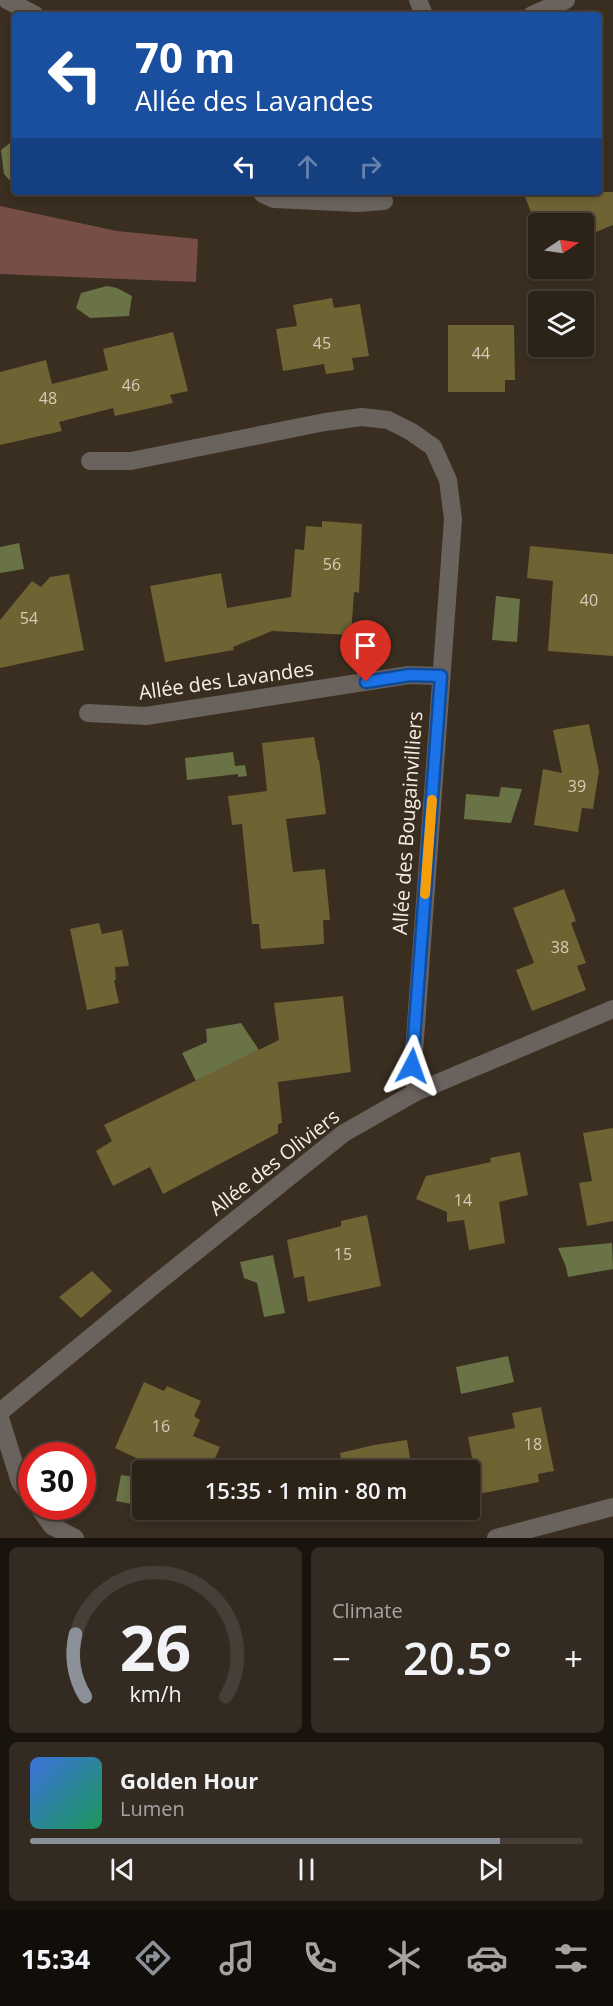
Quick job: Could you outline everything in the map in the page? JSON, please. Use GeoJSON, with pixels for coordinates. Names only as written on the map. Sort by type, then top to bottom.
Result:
{"type":"FeatureCollection","features":[{"type":"Feature","properties":{"kind":"street"},"geometry":{"type":"LineString","coordinates":[[7,0],[29,12]]}},
{"type":"Feature","properties":{"kind":"street"},"geometry":{"type":"LineString","coordinates":[[538,12],[566,0]]}},
{"type":"Feature","properties":{"kind":"street"},"geometry":{"type":"LineString","coordinates":[[265,195],[274,199],[358,203],[384,201]]}},
{"type":"Feature","properties":{"kind":"street","name":"Allée des Bougainvilliers"},"geometry":{"type":"LineString","coordinates":[[90,461],[130,461],[362,417],[388,420],[410,431],[432,447],[447,480],[453,519],[412,1066],[416,1092]]}},
{"type":"Feature","properties":{"kind":"street","name":"Allée des Lavandes"},"geometry":{"type":"LineString","coordinates":[[88,713],[146,716],[410,675],[441,676]]}},
{"type":"Feature","properties":{"kind":"street","name":"Allée des Oliviers"},"geometry":{"type":"LineString","coordinates":[[0,1412],[344,1133],[416,1092],[613,1009]]}},
{"type":"Feature","properties":{"kind":"street"},"geometry":{"type":"LineString","coordinates":[[0,1418],[18,1476]]}},
{"type":"Feature","properties":{"kind":"street"},"geometry":{"type":"LineString","coordinates":[[496,1538],[613,1507]]}},
{"type":"Feature","properties":{"kind":"street"},"geometry":{"type":"LineString","coordinates":[[48,1520],[52,1526],[75,1538]]}},
{"type":"Feature","properties":{"kind":"shaded area"},"geometry":{"type":"Polygon","coordinates":[[[12,141],[12,183],[4,174],[1,150],[12,141]]]}},
{"type":"Feature","properties":{"kind":"shaded area"},"geometry":{"type":"Polygon","coordinates":[[[0,206],[117,231],[198,239],[196,282],[0,274],[0,206]]]}},
{"type":"Feature","properties":{"kind":"shaded area"},"geometry":{"type":"Polygon","coordinates":[[[107,286],[117,288],[132,296],[129,316],[90,318],[76,308],[81,293],[107,286]]]}},
{"type":"Feature","properties":{"kind":"shaded area"},"geometry":{"type":"Polygon","coordinates":[[[19,543],[24,569],[0,573],[0,547],[19,543]]]}},
{"type":"Feature","properties":{"kind":"shaded area"},"geometry":{"type":"Polygon","coordinates":[[[496,596],[520,599],[517,642],[492,640],[496,596]]]}},
{"type":"Feature","properties":{"kind":"shaded area"},"geometry":{"type":"Polygon","coordinates":[[[233,752],[235,766],[245,765],[247,776],[238,777],[238,774],[187,780],[185,758],[233,752]]]}},
{"type":"Feature","properties":{"kind":"shaded area"},"geometry":{"type":"Polygon","coordinates":[[[501,787],[522,789],[511,823],[464,819],[466,794],[499,797],[501,787]]]}},
{"type":"Feature","properties":{"kind":"shaded area"},"geometry":{"type":"Polygon","coordinates":[[[241,1023],[259,1050],[196,1081],[182,1053],[207,1042],[206,1029],[241,1023]]]}},
{"type":"Feature","properties":{"kind":"shaded area"},"geometry":{"type":"Polygon","coordinates":[[[612,1243],[613,1269],[568,1277],[558,1248],[612,1243]]]}},
{"type":"Feature","properties":{"kind":"shaded area"},"geometry":{"type":"Polygon","coordinates":[[[273,1255],[285,1313],[264,1317],[257,1283],[244,1278],[240,1262],[273,1255]]]}},
{"type":"Feature","properties":{"kind":"shaded area"},"geometry":{"type":"Polygon","coordinates":[[[508,1356],[514,1382],[461,1394],[456,1367],[508,1356]]]}},
{"type":"Feature","properties":{"kind":"shaded area"},"geometry":{"type":"Polygon","coordinates":[[[121,1475],[132,1477],[132,1504],[116,1501],[121,1475]]]}},
{"type":"Feature","properties":{"kind":"building"},"geometry":{"type":"Polygon","coordinates":[[[602,192],[613,192],[613,225],[594,233],[594,213],[531,213],[524,195],[602,195],[602,192]]]}},
{"type":"Feature","properties":{"kind":"building"},"geometry":{"type":"Polygon","coordinates":[[[332,298],[334,308],[360,304],[369,356],[352,358],[354,370],[326,374],[324,364],[283,371],[276,329],[297,326],[293,305],[332,298]]]}},
{"type":"Feature","properties":{"kind":"building"},"geometry":{"type":"Polygon","coordinates":[[[448,325],[514,325],[515,380],[505,380],[505,392],[448,392],[448,325]]]}},
{"type":"Feature","properties":{"kind":"building"},"geometry":{"type":"Polygon","coordinates":[[[173,332],[188,391],[170,395],[173,403],[115,416],[113,408],[59,422],[62,431],[0,445],[0,372],[46,360],[52,384],[108,370],[103,349],[173,332]]]}},
{"type":"Feature","properties":{"kind":"building"},"geometry":{"type":"Polygon","coordinates":[[[322,521],[362,524],[359,593],[354,592],[351,635],[272,631],[233,647],[234,650],[165,662],[150,586],[221,573],[227,608],[291,597],[295,549],[304,550],[306,526],[322,527],[322,521]]]}},
{"type":"Feature","properties":{"kind":"building"},"geometry":{"type":"Polygon","coordinates":[[[530,546],[613,554],[613,656],[548,651],[553,581],[527,578],[530,546]]]}},
{"type":"Feature","properties":{"kind":"building"},"geometry":{"type":"Polygon","coordinates":[[[69,574],[84,650],[0,668],[0,620],[32,581],[41,587],[50,577],[69,574]]]}},
{"type":"Feature","properties":{"kind":"building"},"geometry":{"type":"Polygon","coordinates":[[[589,724],[599,771],[593,809],[582,808],[578,832],[534,825],[543,769],[562,773],[553,730],[589,724]]]}},
{"type":"Feature","properties":{"kind":"building"},"geometry":{"type":"Polygon","coordinates":[[[314,737],[326,814],[286,819],[293,872],[325,869],[330,920],[323,920],[324,944],[261,949],[259,924],[252,924],[242,824],[232,825],[228,796],[267,791],[262,743],[314,737]]]}},
{"type":"Feature","properties":{"kind":"building"},"geometry":{"type":"Polygon","coordinates":[[[564,889],[576,921],[571,923],[586,963],[577,966],[586,990],[532,1011],[516,970],[534,963],[513,908],[564,889]]]}},
{"type":"Feature","properties":{"kind":"building"},"geometry":{"type":"Polygon","coordinates":[[[99,923],[102,934],[122,930],[129,966],[115,967],[116,980],[114,980],[119,1003],[87,1010],[70,929],[99,923]]]}},
{"type":"Feature","properties":{"kind":"building"},"geometry":{"type":"Polygon","coordinates":[[[343,996],[351,1072],[278,1082],[282,1123],[278,1124],[278,1133],[163,1194],[150,1167],[113,1186],[96,1151],[112,1141],[104,1125],[279,1040],[274,1003],[343,996]]]}},
{"type":"Feature","properties":{"kind":"building"},"geometry":{"type":"Polygon","coordinates":[[[613,1128],[613,1221],[587,1226],[579,1183],[592,1181],[583,1133],[613,1128]]]}},
{"type":"Feature","properties":{"kind":"building"},"geometry":{"type":"Polygon","coordinates":[[[520,1152],[528,1195],[499,1202],[505,1243],[469,1250],[464,1220],[447,1222],[447,1212],[416,1199],[426,1176],[491,1162],[490,1158],[520,1152]]]}},
{"type":"Feature","properties":{"kind":"building"},"geometry":{"type":"Polygon","coordinates":[[[367,1215],[381,1286],[308,1302],[304,1276],[294,1278],[287,1240],[341,1226],[341,1221],[367,1215]]]}},
{"type":"Feature","properties":{"kind":"building"},"geometry":{"type":"Polygon","coordinates":[[[92,1271],[112,1291],[81,1318],[59,1297],[92,1271]]]}},
{"type":"Feature","properties":{"kind":"building"},"geometry":{"type":"Polygon","coordinates":[[[144,1382],[164,1391],[167,1386],[201,1401],[194,1416],[200,1420],[193,1436],[220,1447],[214,1460],[141,1460],[115,1448],[144,1382]]]}},
{"type":"Feature","properties":{"kind":"building"},"geometry":{"type":"Polygon","coordinates":[[[541,1407],[554,1471],[538,1474],[539,1482],[480,1494],[480,1460],[472,1460],[468,1437],[515,1428],[512,1413],[541,1407]]]}},
{"type":"Feature","properties":{"kind":"building"},"geometry":{"type":"Polygon","coordinates":[[[407,1440],[410,1460],[341,1460],[340,1453],[407,1440]]]}},
{"type":"Feature","properties":{"kind":"slow traffic"},"geometry":{"type":"LineString","coordinates":[[425,894],[432,800]]}},
{"type":"Feature","properties":{"kind":"route"},"geometry":{"type":"LineString","coordinates":[[366,682],[410,675],[441,676],[412,1066]]}}]}
